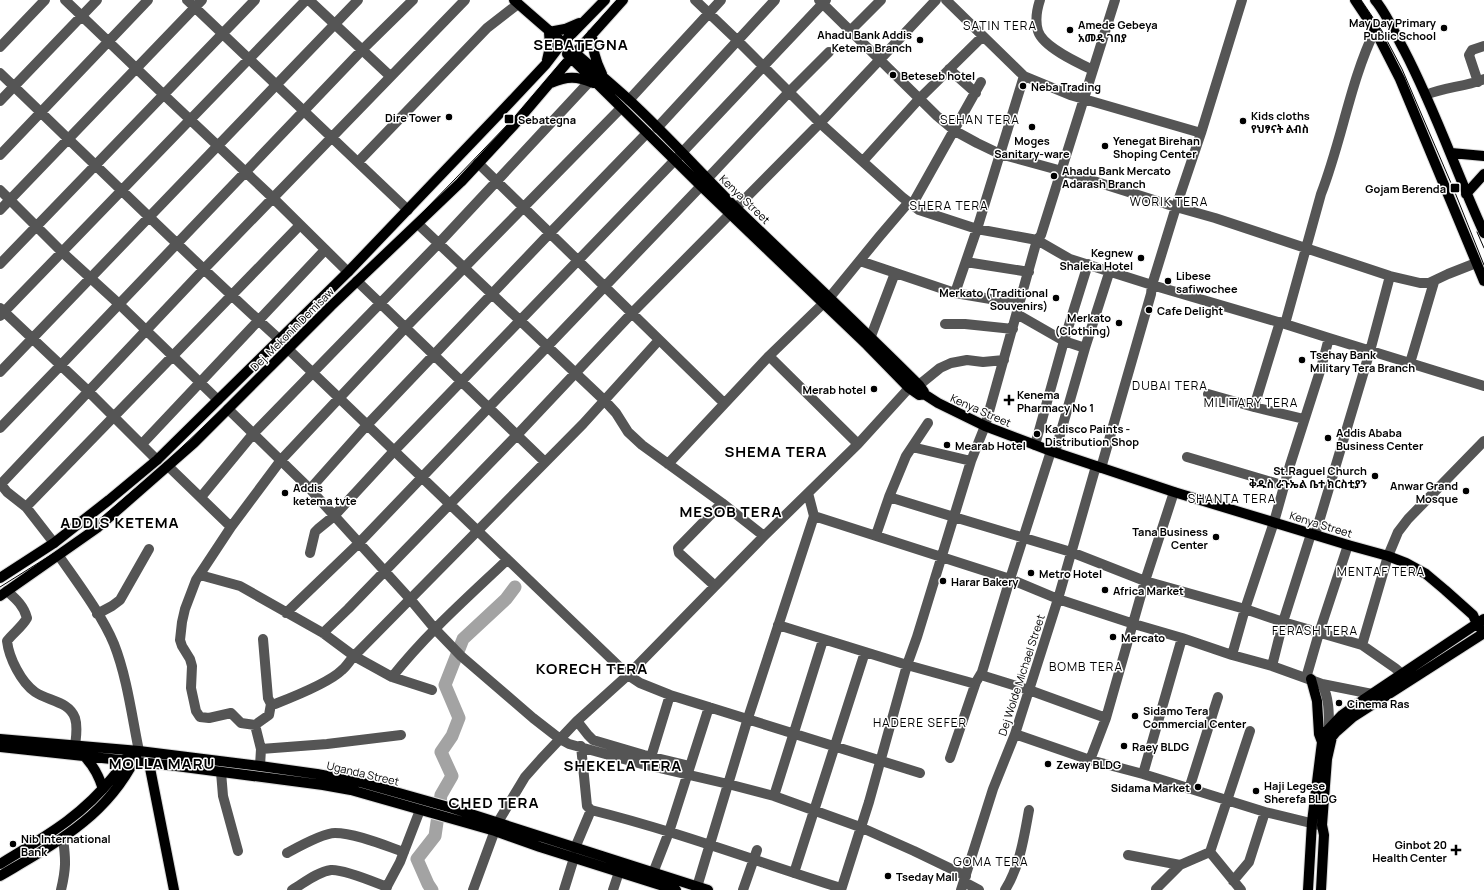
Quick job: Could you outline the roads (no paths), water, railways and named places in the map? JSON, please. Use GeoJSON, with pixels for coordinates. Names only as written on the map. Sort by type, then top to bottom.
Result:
{"type":"FeatureCollection","features":[{"type":"Feature","properties":{"kind":"main road","name":"Dej. Mekonin Demisaw"},"geometry":{"type":"LineString","coordinates":[[0,578],[54,543],[157,460],[348,272],[605,0]]}},
{"type":"Feature","properties":{"kind":"main road","name":"Dej. Mekonin Demisaw"},"geometry":{"type":"LineString","coordinates":[[4,593],[97,528],[168,466],[228,409],[357,281],[443,200],[514,125],[573,55],[623,0]]}},
{"type":"Feature","properties":{"kind":"main road"},"geometry":{"type":"LineString","coordinates":[[1354,0],[1375,30],[1400,79],[1484,281]]}},
{"type":"Feature","properties":{"kind":"main road"},"geometry":{"type":"LineString","coordinates":[[1375,0],[1384,13],[1426,96],[1451,154],[1466,194],[1484,233]]}},
{"type":"Feature","properties":{"kind":"main road"},"geometry":{"type":"LineString","coordinates":[[516,2],[562,44]]}},
{"type":"Feature","properties":{"kind":"main road"},"geometry":{"type":"LineString","coordinates":[[551,33],[585,21]]}},
{"type":"Feature","properties":{"kind":"main road"},"geometry":{"type":"LineString","coordinates":[[546,64],[550,47],[551,33]]}},
{"type":"Feature","properties":{"kind":"main road"},"geometry":{"type":"LineString","coordinates":[[592,34],[593,49],[599,67],[597,81]]}},
{"type":"Feature","properties":{"kind":"main road","name":"Kenya Street"},"geometry":{"type":"LineString","coordinates":[[562,44],[597,81],[629,100],[657,128],[678,156],[704,183],[869,341],[914,387],[919,395],[924,394],[938,403],[985,426],[1053,452],[1174,492],[1388,556],[1406,563],[1426,574],[1480,621],[1484,633]]}},
{"type":"Feature","properties":{"kind":"main road"},"geometry":{"type":"LineString","coordinates":[[549,84],[563,78],[571,77],[597,81],[621,108],[648,134],[678,156]]}},
{"type":"Feature","properties":{"kind":"main road"},"geometry":{"type":"LineString","coordinates":[[1451,154],[1484,156]]}},
{"type":"Feature","properties":{"kind":"main road"},"geometry":{"type":"LineString","coordinates":[[1466,194],[1484,174]]}},
{"type":"Feature","properties":{"kind":"main road"},"geometry":{"type":"LineString","coordinates":[[1322,742],[1331,733],[1480,621]]}},
{"type":"Feature","properties":{"kind":"main road"},"geometry":{"type":"LineString","coordinates":[[1308,890],[1331,733],[1342,715],[1372,694],[1404,678],[1484,633]]}},
{"type":"Feature","properties":{"kind":"main road"},"geometry":{"type":"LineString","coordinates":[[1308,678],[1317,701],[1319,734],[1322,742],[1317,824],[1324,835],[1321,890]]}},
{"type":"Feature","properties":{"kind":"main road","name":"Uganda Street"},"geometry":{"type":"LineString","coordinates":[[0,739],[75,746],[132,756],[149,763],[330,786],[374,796],[449,818],[496,827]]}},
{"type":"Feature","properties":{"kind":"main road","name":"Uganda Street"},"geometry":{"type":"LineString","coordinates":[[0,747],[84,756],[132,756],[260,766],[360,782],[452,808],[496,827],[575,853],[653,873],[708,890]]}},
{"type":"Feature","properties":{"kind":"main road"},"geometry":{"type":"LineString","coordinates":[[84,756],[92,764],[99,775],[103,789]]}},
{"type":"Feature","properties":{"kind":"main road"},"geometry":{"type":"LineString","coordinates":[[0,864],[61,826],[90,803],[132,756]]}},
{"type":"Feature","properties":{"kind":"main road"},"geometry":{"type":"LineString","coordinates":[[0,876],[62,839],[86,821],[112,794],[132,756]]}},
{"type":"Feature","properties":{"kind":"main road"},"geometry":{"type":"LineString","coordinates":[[149,763],[174,890]]}},
{"type":"Feature","properties":{"kind":"main road","name":"Uganda Street"},"geometry":{"type":"LineString","coordinates":[[575,853],[654,887],[676,890]]}},
{"type":"Feature","properties":{"kind":"street"},"geometry":{"type":"LineString","coordinates":[[0,47],[45,0]]}},
{"type":"Feature","properties":{"kind":"street"},"geometry":{"type":"LineString","coordinates":[[65,0],[273,198],[348,272]]}},
{"type":"Feature","properties":{"kind":"street"},"geometry":{"type":"LineString","coordinates":[[0,101],[97,0]]}},
{"type":"Feature","properties":{"kind":"street"},"geometry":{"type":"LineString","coordinates":[[0,156],[148,0]]}},
{"type":"Feature","properties":{"kind":"street"},"geometry":{"type":"LineString","coordinates":[[187,0],[408,210]]}},
{"type":"Feature","properties":{"kind":"street"},"geometry":{"type":"LineString","coordinates":[[0,210],[202,0]]}},
{"type":"Feature","properties":{"kind":"street"},"geometry":{"type":"LineString","coordinates":[[0,264],[163,94],[223,35],[255,0]]}},
{"type":"Feature","properties":{"kind":"street"},"geometry":{"type":"LineString","coordinates":[[157,460],[88,391],[1,312],[62,252],[190,119],[308,0],[390,76]]}},
{"type":"Feature","properties":{"kind":"street"},"geometry":{"type":"LineString","coordinates":[[0,372],[358,0]]}},
{"type":"Feature","properties":{"kind":"street"},"geometry":{"type":"LineString","coordinates":[[0,428],[362,50],[413,0]]}},
{"type":"Feature","properties":{"kind":"street"},"geometry":{"type":"LineString","coordinates":[[54,543],[26,507],[3,495],[0,483],[204,269],[465,0]]}},
{"type":"Feature","properties":{"kind":"street"},"geometry":{"type":"LineString","coordinates":[[695,0],[820,123],[910,204],[932,215],[977,229],[1037,240],[1070,259],[1110,270],[1152,285],[1283,323],[1484,386]]}},
{"type":"Feature","properties":{"kind":"street"},"geometry":{"type":"LineString","coordinates":[[629,100],[721,0]]}},
{"type":"Feature","properties":{"kind":"street"},"geometry":{"type":"LineString","coordinates":[[657,128],[775,0]]}},
{"type":"Feature","properties":{"kind":"street"},"geometry":{"type":"LineString","coordinates":[[850,31],[881,0]]}},
{"type":"Feature","properties":{"kind":"street"},"geometry":{"type":"LineString","coordinates":[[323,633],[517,435],[632,313],[820,123],[936,0]]}},
{"type":"Feature","properties":{"kind":"street"},"geometry":{"type":"LineString","coordinates":[[946,0],[1024,76],[1070,95],[1201,133]]}},
{"type":"Feature","properties":{"kind":"street"},"geometry":{"type":"LineString","coordinates":[[1040,0],[1036,18],[1039,34],[1058,51],[1093,70]]}},
{"type":"Feature","properties":{"kind":"street"},"geometry":{"type":"LineString","coordinates":[[577,721],[586,744],[587,806],[591,810],[630,820],[711,845],[841,889],[880,761],[907,665],[971,461],[985,426],[1037,240],[1041,235],[1062,171],[1115,0]]}},
{"type":"Feature","properties":{"kind":"street","name":"Dej Wolde Michael Street"},"geometry":{"type":"LineString","coordinates":[[964,882],[993,789],[1015,734],[1058,599],[1151,294],[1152,285],[1242,0]]}},
{"type":"Feature","properties":{"kind":"street"},"geometry":{"type":"LineString","coordinates":[[310,553],[316,532],[334,516],[394,451],[678,156],[822,1],[850,31],[919,99],[955,131],[1000,154],[1062,171],[1215,218],[1390,276],[1420,283],[1434,282],[1448,274],[1476,263]]}},
{"type":"Feature","properties":{"kind":"street"},"geometry":{"type":"LineString","coordinates":[[358,162],[487,28],[516,2]]}},
{"type":"Feature","properties":{"kind":"street"},"geometry":{"type":"LineString","coordinates":[[1254,407],[1283,323],[1344,118],[1369,42],[1375,30]]}},
{"type":"Feature","properties":{"kind":"street"},"geometry":{"type":"LineString","coordinates":[[863,161],[919,99],[983,36]]}},
{"type":"Feature","properties":{"kind":"street"},"geometry":{"type":"LineString","coordinates":[[1426,96],[1438,90],[1456,88],[1481,81],[1469,55],[1472,50],[1484,46]]}},
{"type":"Feature","properties":{"kind":"street"},"geometry":{"type":"LineString","coordinates":[[286,613],[359,543],[422,478],[606,287],[789,92],[829,52]]}},
{"type":"Feature","properties":{"kind":"street"},"geometry":{"type":"LineString","coordinates":[[949,69],[976,93]]}},
{"type":"Feature","properties":{"kind":"street"},"geometry":{"type":"LineString","coordinates":[[0,72],[149,218],[279,340]]}},
{"type":"Feature","properties":{"kind":"street"},"geometry":{"type":"LineString","coordinates":[[955,293],[977,229],[1024,76]]}},
{"type":"Feature","properties":{"kind":"street"},"geometry":{"type":"LineString","coordinates":[[201,497],[253,434],[311,372],[439,243],[497,181],[597,81]]}},
{"type":"Feature","properties":{"kind":"street"},"geometry":{"type":"LineString","coordinates":[[668,464],[769,356],[827,300],[879,237],[910,204],[955,131],[981,82]]}},
{"type":"Feature","properties":{"kind":"street"},"geometry":{"type":"LineString","coordinates":[[263,639],[268,698],[271,704],[269,715],[255,725],[241,723],[230,713],[209,718],[200,717],[197,714],[191,688],[192,666],[190,659],[182,646],[180,636],[182,622],[185,609],[196,580],[231,528],[281,460],[405,328],[465,268],[523,206],[621,108]]}},
{"type":"Feature","properties":{"kind":"street"},"geometry":{"type":"LineString","coordinates":[[310,489],[367,426],[550,233],[648,134]]}},
{"type":"Feature","properties":{"kind":"street"},"geometry":{"type":"LineString","coordinates":[[478,163],[724,403]]}},
{"type":"Feature","properties":{"kind":"street"},"geometry":{"type":"LineString","coordinates":[[0,190],[62,252],[119,304],[218,400]]}},
{"type":"Feature","properties":{"kind":"street"},"geometry":{"type":"LineString","coordinates":[[418,224],[605,401],[616,413],[628,432],[642,445],[722,503],[764,536]]}},
{"type":"Feature","properties":{"kind":"street"},"geometry":{"type":"LineString","coordinates":[[26,507],[300,225]]}},
{"type":"Feature","properties":{"kind":"street"},"geometry":{"type":"LineString","coordinates":[[142,444],[325,250]]}},
{"type":"Feature","properties":{"kind":"street"},"geometry":{"type":"LineString","coordinates":[[860,261],[955,293],[1018,309],[1064,341],[1085,348]]}},
{"type":"Feature","properties":{"kind":"street"},"geometry":{"type":"LineString","coordinates":[[966,262],[1029,272]]}},
{"type":"Feature","properties":{"kind":"street"},"geometry":{"type":"LineString","coordinates":[[1035,445],[1064,341],[1088,264]]}},
{"type":"Feature","properties":{"kind":"street"},"geometry":{"type":"LineString","coordinates":[[950,758],[1053,452],[1110,270]]}},
{"type":"Feature","properties":{"kind":"street"},"geometry":{"type":"LineString","coordinates":[[869,341],[895,273]]}},
{"type":"Feature","properties":{"kind":"street"},"geometry":{"type":"LineString","coordinates":[[1272,666],[1283,622],[1313,534],[1370,351],[1390,276]]}},
{"type":"Feature","properties":{"kind":"street"},"geometry":{"type":"LineString","coordinates":[[357,281],[545,462]]}},
{"type":"Feature","properties":{"kind":"street"},"geometry":{"type":"LineString","coordinates":[[1410,362],[1434,282]]}},
{"type":"Feature","properties":{"kind":"street"},"geometry":{"type":"LineString","coordinates":[[945,324],[965,324],[1012,329]]}},
{"type":"Feature","properties":{"kind":"street"},"geometry":{"type":"LineString","coordinates":[[1232,655],[1245,609],[1274,522],[1329,338]]}},
{"type":"Feature","properties":{"kind":"street"},"geometry":{"type":"LineString","coordinates":[[271,704],[285,700],[331,679],[343,670],[354,656],[605,401],[659,340]]}},
{"type":"Feature","properties":{"kind":"street"},"geometry":{"type":"LineString","coordinates":[[288,349],[477,532],[628,675],[640,683],[670,695],[748,718],[920,773]]}},
{"type":"Feature","properties":{"kind":"street"},"geometry":{"type":"LineString","coordinates":[[769,356],[858,444]]}},
{"type":"Feature","properties":{"kind":"street"},"geometry":{"type":"LineString","coordinates":[[473,890],[496,827],[525,777],[577,721],[628,675],[764,536],[914,387],[940,368],[950,363],[967,360],[982,362],[1004,360]]}},
{"type":"Feature","properties":{"kind":"street"},"geometry":{"type":"LineString","coordinates":[[1208,394],[1304,419]]}},
{"type":"Feature","properties":{"kind":"street"},"geometry":{"type":"LineString","coordinates":[[228,409],[310,489],[461,656],[511,700],[560,739],[570,744],[586,744],[646,759],[728,784],[774,796],[860,827],[914,851],[979,890]]}},
{"type":"Feature","properties":{"kind":"street"},"geometry":{"type":"LineString","coordinates":[[876,535],[889,497],[906,456],[928,423]]}},
{"type":"Feature","properties":{"kind":"street"},"geometry":{"type":"LineString","coordinates":[[1362,645],[1388,556],[1398,532],[1408,519],[1484,441]]}},
{"type":"Feature","properties":{"kind":"street"},"geometry":{"type":"LineString","coordinates":[[912,447],[971,461]]}},
{"type":"Feature","properties":{"kind":"street"},"geometry":{"type":"LineString","coordinates":[[1187,457],[1285,486]]}},
{"type":"Feature","properties":{"kind":"street"},"geometry":{"type":"LineString","coordinates":[[168,466],[231,528]]}},
{"type":"Feature","properties":{"kind":"street"},"geometry":{"type":"LineString","coordinates":[[1090,760],[1106,718],[1145,581],[1174,492]]}},
{"type":"Feature","properties":{"kind":"street"},"geometry":{"type":"LineString","coordinates":[[697,887],[711,845],[748,718],[814,516],[808,493]]}},
{"type":"Feature","properties":{"kind":"street"},"geometry":{"type":"LineString","coordinates":[[889,497],[1072,552],[1145,581],[1245,609],[1283,622],[1362,645],[1380,657],[1404,678]]}},
{"type":"Feature","properties":{"kind":"street"},"geometry":{"type":"LineString","coordinates":[[715,586],[679,553],[678,548],[722,503]]}},
{"type":"Feature","properties":{"kind":"street"},"geometry":{"type":"LineString","coordinates":[[814,516],[1010,579],[1058,599],[1232,655],[1272,666],[1322,684],[1372,694]]}},
{"type":"Feature","properties":{"kind":"street"},"geometry":{"type":"LineString","coordinates":[[1308,678],[1319,633],[1348,545]]}},
{"type":"Feature","properties":{"kind":"street"},"geometry":{"type":"LineString","coordinates":[[97,614],[120,600],[149,549]]}},
{"type":"Feature","properties":{"kind":"street"},"geometry":{"type":"LineString","coordinates":[[59,556],[97,614],[111,639],[118,659],[132,756]]}},
{"type":"Feature","properties":{"kind":"street"},"geometry":{"type":"LineString","coordinates":[[392,677],[402,664],[435,629],[507,560]]}},
{"type":"Feature","properties":{"kind":"street"},"geometry":{"type":"LineString","coordinates":[[200,575],[240,586],[323,633],[354,656],[392,677],[432,690]]}},
{"type":"Feature","properties":{"kind":"street"},"geometry":{"type":"LineString","coordinates":[[4,593],[20,603],[27,618],[24,624],[7,641],[15,666],[35,692],[65,705],[69,709],[75,718],[77,727],[75,746]]}},
{"type":"Feature","properties":{"kind":"street"},"geometry":{"type":"LineString","coordinates":[[778,624],[824,640],[907,665],[972,682],[978,678],[1029,690],[1106,718]]}},
{"type":"Feature","properties":{"kind":"street"},"geometry":{"type":"LineString","coordinates":[[1142,774],[1182,638]]}},
{"type":"Feature","properties":{"kind":"street"},"geometry":{"type":"LineString","coordinates":[[774,796],[824,640]]}},
{"type":"Feature","properties":{"kind":"street"},"geometry":{"type":"LineString","coordinates":[[794,873],[865,652]]}},
{"type":"Feature","properties":{"kind":"street"},"geometry":{"type":"LineString","coordinates":[[1322,684],[1328,701],[1331,733]]}},
{"type":"Feature","properties":{"kind":"street"},"geometry":{"type":"LineString","coordinates":[[646,759],[670,695]]}},
{"type":"Feature","properties":{"kind":"street"},"geometry":{"type":"LineString","coordinates":[[1189,789],[1218,697]]}},
{"type":"Feature","properties":{"kind":"street"},"geometry":{"type":"LineString","coordinates":[[653,873],[669,832],[709,707]]}},
{"type":"Feature","properties":{"kind":"street"},"geometry":{"type":"LineString","coordinates":[[255,725],[261,749],[260,766]]}},
{"type":"Feature","properties":{"kind":"street"},"geometry":{"type":"LineString","coordinates":[[1156,889],[1180,865],[1210,852],[1250,731]]}},
{"type":"Feature","properties":{"kind":"street"},"geometry":{"type":"LineString","coordinates":[[1015,734],[1090,760],[1227,799],[1265,812],[1317,824]]}},
{"type":"Feature","properties":{"kind":"street"},"geometry":{"type":"LineString","coordinates":[[261,749],[327,744],[401,735]]}},
{"type":"Feature","properties":{"kind":"street"},"geometry":{"type":"LineString","coordinates":[[221,772],[223,796],[238,851]]}},
{"type":"Feature","properties":{"kind":"street"},"geometry":{"type":"LineString","coordinates":[[564,890],[575,853],[591,810]]}},
{"type":"Feature","properties":{"kind":"street"},"geometry":{"type":"LineString","coordinates":[[1005,890],[1021,851],[1029,810]]}},
{"type":"Feature","properties":{"kind":"street"},"geometry":{"type":"LineString","coordinates":[[292,890],[317,875],[331,870],[363,878],[386,889],[424,811]]}},
{"type":"Feature","properties":{"kind":"street"},"geometry":{"type":"LineString","coordinates":[[1233,881],[1249,862],[1265,812]]}},
{"type":"Feature","properties":{"kind":"street"},"geometry":{"type":"LineString","coordinates":[[287,853],[320,837],[335,833],[381,844],[404,852]]}},
{"type":"Feature","properties":{"kind":"street"},"geometry":{"type":"LineString","coordinates":[[61,890],[66,862],[62,839]]}},
{"type":"Feature","properties":{"kind":"street"},"geometry":{"type":"LineString","coordinates":[[744,890],[757,850]]}},
{"type":"Feature","properties":{"kind":"street"},"geometry":{"type":"LineString","coordinates":[[1210,852],[1241,890]]}},
{"type":"Feature","properties":{"kind":"street"},"geometry":{"type":"LineString","coordinates":[[1128,855],[1180,865]]}},
{"type":"Feature","properties":{"kind":"street"},"geometry":{"type":"LineString","coordinates":[[613,890],[619,872]]}},
{"type":"Feature","properties":{"kind":"waterway"},"geometry":{"type":"LineString","coordinates":[[432,890],[417,859],[435,836],[441,795],[452,776],[441,752],[452,736],[459,718],[445,685],[463,639],[506,599],[515,587]]}},
{"type":"Feature","properties":{"kind":"tram line"},"geometry":{"type":"LineString","coordinates":[[0,587],[75,540],[162,466],[241,391],[345,287],[399,237],[511,121],[617,0]]}},
{"type":"Feature","properties":{"kind":"tram line"},"geometry":{"type":"LineString","coordinates":[[1361,0],[1382,31],[1402,69],[1454,190],[1484,265]]}},
{"type":"Feature","properties":{"kind":"tram line"},"geometry":{"type":"LineString","coordinates":[[1477,232],[1484,248]]}},
{"type":"Feature","properties":{"kind":"place","name":"May Day Primary Public School"},"geometry":{"type":"Point","coordinates":[1444,28]}},
{"type":"Feature","properties":{"kind":"place","name":"Amede Gebeya አመዴ ገበያ"},"geometry":{"type":"Point","coordinates":[1070,30]}},
{"type":"Feature","properties":{"kind":"place","name":"Ahadu Bank Addis Ketema Branch"},"geometry":{"type":"Point","coordinates":[920,40]}},
{"type":"Feature","properties":{"kind":"place","name":"Beteseb hotel"},"geometry":{"type":"Point","coordinates":[893,75]}},
{"type":"Feature","properties":{"kind":"place","name":"Neba Trading"},"geometry":{"type":"Point","coordinates":[1023,86]}},
{"type":"Feature","properties":{"kind":"place","name":"Dire Tower"},"geometry":{"type":"Point","coordinates":[449,117]}},
{"type":"Feature","properties":{"kind":"place","name":"Sebategna"},"geometry":{"type":"Point","coordinates":[509,119]}},
{"type":"Feature","properties":{"kind":"place","name":"Kids cloths የህፃናት ልብስ"},"geometry":{"type":"Point","coordinates":[1243,121]}},
{"type":"Feature","properties":{"kind":"place","name":"Moges Sanitary-ware"},"geometry":{"type":"Point","coordinates":[1032,127]}},
{"type":"Feature","properties":{"kind":"place","name":"Yenegat Birehan Shoping Center"},"geometry":{"type":"Point","coordinates":[1105,146]}},
{"type":"Feature","properties":{"kind":"place","name":"Ahadu Bank Mercato Adarash Branch"},"geometry":{"type":"Point","coordinates":[1054,176]}},
{"type":"Feature","properties":{"kind":"place","name":"Gojam Berenda"},"geometry":{"type":"Point","coordinates":[1455,188]}},
{"type":"Feature","properties":{"kind":"place","name":"Kegnew Shaleka Hotel"},"geometry":{"type":"Point","coordinates":[1141,258]}},
{"type":"Feature","properties":{"kind":"place","name":"Libese safiwochee"},"geometry":{"type":"Point","coordinates":[1168,281]}},
{"type":"Feature","properties":{"kind":"place","name":"Merkato (Traditional Souvenirs)"},"geometry":{"type":"Point","coordinates":[1056,298]}},
{"type":"Feature","properties":{"kind":"place","name":"Cafe Delight"},"geometry":{"type":"Point","coordinates":[1149,310]}},
{"type":"Feature","properties":{"kind":"place","name":"Merkato (Clothing)"},"geometry":{"type":"Point","coordinates":[1119,323]}},
{"type":"Feature","properties":{"kind":"place","name":"Tsehay Bank Military Tera Branch"},"geometry":{"type":"Point","coordinates":[1302,360]}},
{"type":"Feature","properties":{"kind":"place","name":"Merab hotel"},"geometry":{"type":"Point","coordinates":[874,389]}},
{"type":"Feature","properties":{"kind":"place","name":"Kenema Pharmacy No 1"},"geometry":{"type":"Point","coordinates":[1009,400]}},
{"type":"Feature","properties":{"kind":"place","name":"Kadisco Paints - Distribution Shop"},"geometry":{"type":"Point","coordinates":[1037,434]}},
{"type":"Feature","properties":{"kind":"place","name":"Addis Ababa Business Center"},"geometry":{"type":"Point","coordinates":[1328,438]}},
{"type":"Feature","properties":{"kind":"place","name":"Mearab Hotel"},"geometry":{"type":"Point","coordinates":[947,445]}},
{"type":"Feature","properties":{"kind":"place","name":"St.Raguel Church ቅዱስ ራጉኤል ቤተ ክርስቲያን"},"geometry":{"type":"Point","coordinates":[1375,476]}},
{"type":"Feature","properties":{"kind":"place","name":"Anwar Grand Mosque"},"geometry":{"type":"Point","coordinates":[1466,491]}},
{"type":"Feature","properties":{"kind":"place","name":"Addis ketema tvte"},"geometry":{"type":"Point","coordinates":[285,493]}},
{"type":"Feature","properties":{"kind":"place","name":"Tana Business Center"},"geometry":{"type":"Point","coordinates":[1216,537]}},
{"type":"Feature","properties":{"kind":"place","name":"Metro Hotel"},"geometry":{"type":"Point","coordinates":[1031,573]}},
{"type":"Feature","properties":{"kind":"place","name":"Harar Bakery"},"geometry":{"type":"Point","coordinates":[943,581]}},
{"type":"Feature","properties":{"kind":"place","name":"Africa Market"},"geometry":{"type":"Point","coordinates":[1105,590]}},
{"type":"Feature","properties":{"kind":"place","name":"Mercato"},"geometry":{"type":"Point","coordinates":[1113,637]}},
{"type":"Feature","properties":{"kind":"place","name":"Cinema Ras"},"geometry":{"type":"Point","coordinates":[1339,703]}},
{"type":"Feature","properties":{"kind":"place","name":"Sidamo Tera Commercial Center"},"geometry":{"type":"Point","coordinates":[1135,716]}},
{"type":"Feature","properties":{"kind":"place","name":"Raey BLDG"},"geometry":{"type":"Point","coordinates":[1124,746]}},
{"type":"Feature","properties":{"kind":"place","name":"Zeway BLDG"},"geometry":{"type":"Point","coordinates":[1048,764]}},
{"type":"Feature","properties":{"kind":"place","name":"Sidama Market"},"geometry":{"type":"Point","coordinates":[1198,787]}},
{"type":"Feature","properties":{"kind":"place","name":"Haji Legese Sherefa BLDG"},"geometry":{"type":"Point","coordinates":[1256,791]}},
{"type":"Feature","properties":{"kind":"place","name":"Nib International Bank"},"geometry":{"type":"Point","coordinates":[13,844]}},
{"type":"Feature","properties":{"kind":"place","name":"Ginbot 20 Health Center"},"geometry":{"type":"Point","coordinates":[1456,850]}},
{"type":"Feature","properties":{"kind":"place","name":"Tseday Mall"},"geometry":{"type":"Point","coordinates":[888,876]}},
{"type":"Feature","properties":{"kind":"district","name":"SATIN TERA"},"geometry":{"type":"Point","coordinates":[1000,25]}},
{"type":"Feature","properties":{"kind":"district","name":"SEBATEGNA"},"geometry":{"type":"Point","coordinates":[581,44]}},
{"type":"Feature","properties":{"kind":"district","name":"SEHAN TERA"},"geometry":{"type":"Point","coordinates":[980,119]}},
{"type":"Feature","properties":{"kind":"district","name":"WORIK TERA"},"geometry":{"type":"Point","coordinates":[1169,201]}},
{"type":"Feature","properties":{"kind":"district","name":"SHERA TERA"},"geometry":{"type":"Point","coordinates":[949,205]}},
{"type":"Feature","properties":{"kind":"district","name":"DUBAI TERA"},"geometry":{"type":"Point","coordinates":[1170,385]}},
{"type":"Feature","properties":{"kind":"district","name":"MILITARY TERA"},"geometry":{"type":"Point","coordinates":[1251,402]}},
{"type":"Feature","properties":{"kind":"district","name":"SHEMA TERA"},"geometry":{"type":"Point","coordinates":[776,451]}},
{"type":"Feature","properties":{"kind":"district","name":"SHANTA TERA"},"geometry":{"type":"Point","coordinates":[1232,498]}},
{"type":"Feature","properties":{"kind":"district","name":"MESOB TERA"},"geometry":{"type":"Point","coordinates":[731,511]}},
{"type":"Feature","properties":{"kind":"district","name":"ADDIS KETEMA"},"geometry":{"type":"Point","coordinates":[120,522]}},
{"type":"Feature","properties":{"kind":"district","name":"MENTAF TERA"},"geometry":{"type":"Point","coordinates":[1381,571]}},
{"type":"Feature","properties":{"kind":"district","name":"FERASH TERA"},"geometry":{"type":"Point","coordinates":[1315,630]}},
{"type":"Feature","properties":{"kind":"district","name":"BOMB TERA"},"geometry":{"type":"Point","coordinates":[1086,666]}},
{"type":"Feature","properties":{"kind":"district","name":"KORECH TERA"},"geometry":{"type":"Point","coordinates":[592,668]}},
{"type":"Feature","properties":{"kind":"district","name":"HADERE SEFER"},"geometry":{"type":"Point","coordinates":[920,722]}},
{"type":"Feature","properties":{"kind":"district","name":"MOLLA MARU"},"geometry":{"type":"Point","coordinates":[162,763]}},
{"type":"Feature","properties":{"kind":"district","name":"SHEKELA TERA"},"geometry":{"type":"Point","coordinates":[623,765]}},
{"type":"Feature","properties":{"kind":"district","name":"CHED TERA"},"geometry":{"type":"Point","coordinates":[494,802]}},
{"type":"Feature","properties":{"kind":"district","name":"GOMA TERA"},"geometry":{"type":"Point","coordinates":[991,861]}}]}
